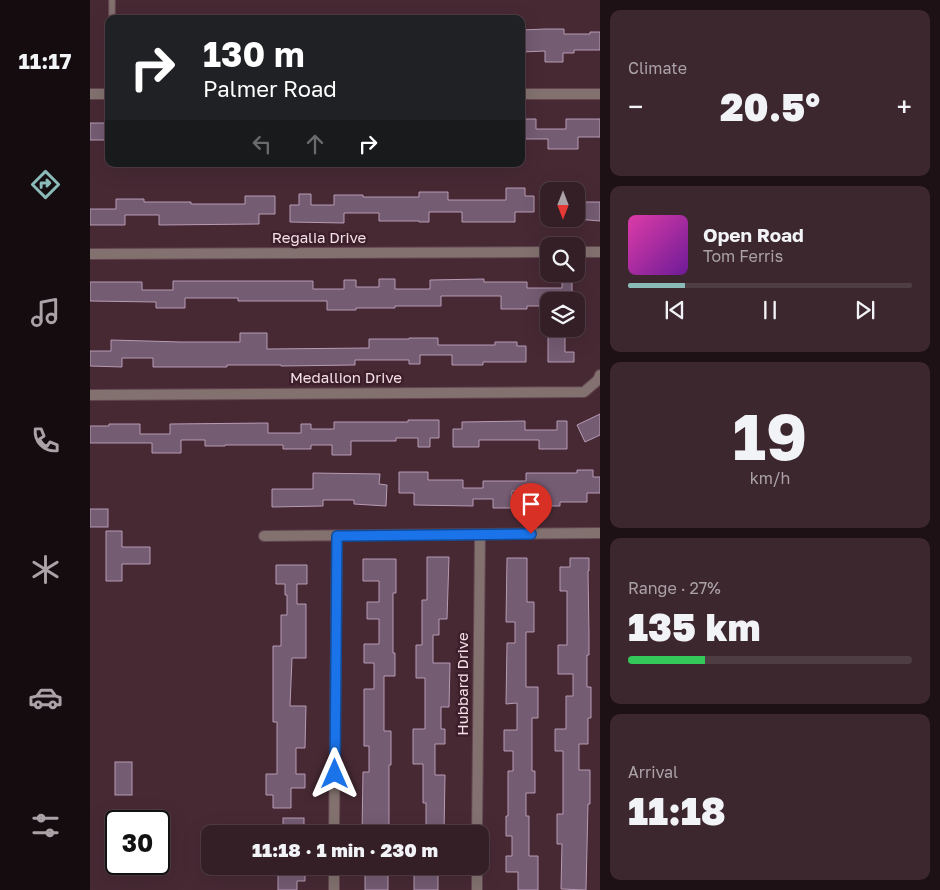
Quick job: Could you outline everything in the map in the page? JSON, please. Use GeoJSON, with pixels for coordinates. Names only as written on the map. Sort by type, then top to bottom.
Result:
{"type":"FeatureCollection","features":[{"type":"Feature","properties":{"kind":"street"},"geometry":{"type":"LineString","coordinates":[[90,94],[105,94]]}},
{"type":"Feature","properties":{"kind":"street"},"geometry":{"type":"LineString","coordinates":[[525,94],[600,94]]}},
{"type":"Feature","properties":{"kind":"street","name":"Regalia Drive"},"geometry":{"type":"LineString","coordinates":[[90,254],[540,252]]}},
{"type":"Feature","properties":{"kind":"street"},"geometry":{"type":"LineString","coordinates":[[585,252],[600,252]]}},
{"type":"Feature","properties":{"kind":"street","name":"Medallion Drive"},"geometry":{"type":"LineString","coordinates":[[90,395],[584,392],[599,378]]}},
{"type":"Feature","properties":{"kind":"street"},"geometry":{"type":"LineString","coordinates":[[264,536],[600,533]]}},
{"type":"Feature","properties":{"kind":"street","name":"Hubbard Drive"},"geometry":{"type":"LineString","coordinates":[[477,825],[480,534]]}},
{"type":"Feature","properties":{"kind":"street"},"geometry":{"type":"LineString","coordinates":[[334,825],[337,536]]}},
{"type":"Feature","properties":{"kind":"street"},"geometry":{"type":"LineString","coordinates":[[334,875],[334,890]]}},
{"type":"Feature","properties":{"kind":"street"},"geometry":{"type":"LineString","coordinates":[[477,875],[477,890]]}},
{"type":"Feature","properties":{"kind":"lane"},"geometry":{"type":"LineString","coordinates":[[112,0],[112,15]]}},
{"type":"Feature","properties":{"kind":"building"},"geometry":{"type":"Polygon","coordinates":[[[564,29],[564,34],[600,32],[600,50],[574,50],[574,53],[563,53],[563,62],[545,62],[545,51],[525,52],[525,30],[564,29]]]}},
{"type":"Feature","properties":{"kind":"building"},"geometry":{"type":"Polygon","coordinates":[[[525,119],[536,119],[536,129],[566,129],[566,119],[600,119],[600,137],[578,137],[578,149],[548,149],[548,139],[525,139],[525,119]]]}},
{"type":"Feature","properties":{"kind":"building"},"geometry":{"type":"Polygon","coordinates":[[[90,123],[105,123],[105,140],[90,140],[90,123]]]}},
{"type":"Feature","properties":{"kind":"building"},"geometry":{"type":"Polygon","coordinates":[[[506,188],[525,188],[525,196],[534,196],[534,212],[515,212],[515,222],[462,222],[462,212],[429,212],[429,222],[379,221],[379,213],[344,213],[344,223],[290,222],[290,205],[299,205],[299,194],[311,194],[311,205],[334,205],[334,195],[419,197],[419,192],[448,192],[448,200],[506,200],[506,188]]]}},
{"type":"Feature","properties":{"kind":"building"},"geometry":{"type":"Polygon","coordinates":[[[245,196],[275,196],[275,214],[259,214],[259,224],[159,225],[159,215],[125,215],[125,225],[90,225],[90,209],[116,209],[116,199],[144,199],[144,202],[191,202],[191,204],[245,204],[245,196]]]}},
{"type":"Feature","properties":{"kind":"building"},"geometry":{"type":"Polygon","coordinates":[[[585,202],[600,202],[600,221],[585,220],[585,202]]]}},
{"type":"Feature","properties":{"kind":"building"},"geometry":{"type":"Polygon","coordinates":[[[379,279],[395,279],[395,289],[430,289],[430,280],[484,279],[484,282],[527,282],[527,288],[562,288],[562,282],[572,282],[572,292],[540,292],[540,306],[527,306],[527,309],[501,309],[501,296],[441,296],[441,306],[395,306],[395,308],[356,308],[356,310],[327,310],[327,301],[238,301],[238,298],[185,298],[185,308],[156,308],[156,302],[90,301],[90,282],[142,282],[142,290],[173,290],[173,281],[313,281],[313,289],[344,289],[344,280],[356,280],[356,287],[379,287],[379,279]]]}},
{"type":"Feature","properties":{"kind":"building"},"geometry":{"type":"Polygon","coordinates":[[[240,333],[267,333],[267,349],[369,348],[369,339],[438,338],[438,345],[495,345],[495,342],[517,342],[517,346],[526,346],[526,362],[483,362],[483,365],[452,365],[452,355],[420,355],[420,364],[409,364],[409,360],[355,360],[355,365],[153,367],[153,358],[122,358],[122,367],[90,366],[90,351],[111,351],[111,340],[240,342],[240,333]]]}},
{"type":"Feature","properties":{"kind":"building"},"geometry":{"type":"Polygon","coordinates":[[[548,337],[565,337],[565,352],[574,352],[574,362],[548,362],[548,337]]]}},
{"type":"Feature","properties":{"kind":"building"},"geometry":{"type":"Polygon","coordinates":[[[600,414],[600,435],[585,442],[577,425],[600,414]]]}},
{"type":"Feature","properties":{"kind":"building"},"geometry":{"type":"Polygon","coordinates":[[[408,420],[439,420],[439,438],[430,438],[430,447],[418,447],[418,438],[396,438],[396,441],[351,441],[351,455],[332,455],[332,445],[311,445],[311,449],[283,449],[283,445],[205,446],[205,440],[181,440],[181,453],[152,453],[152,443],[90,443],[90,426],[109,426],[109,424],[140,424],[140,434],[170,434],[170,424],[268,423],[268,433],[301,433],[301,424],[311,424],[311,429],[334,429],[334,422],[408,422],[408,420]]]}},
{"type":"Feature","properties":{"kind":"building"},"geometry":{"type":"Polygon","coordinates":[[[525,421],[525,430],[557,430],[557,421],[567,421],[567,449],[539,449],[539,440],[479,440],[479,447],[453,447],[453,429],[462,429],[462,422],[525,421]]]}},
{"type":"Feature","properties":{"kind":"building"},"geometry":{"type":"Polygon","coordinates":[[[577,470],[593,470],[593,477],[600,477],[600,493],[587,493],[587,502],[560,502],[560,506],[545,506],[545,491],[512,491],[512,508],[493,508],[493,499],[473,499],[473,506],[414,505],[414,493],[399,493],[399,472],[428,472],[428,480],[463,480],[463,488],[483,488],[483,481],[526,481],[526,473],[577,473],[577,470]]]}},
{"type":"Feature","properties":{"kind":"building"},"geometry":{"type":"Polygon","coordinates":[[[313,473],[380,474],[379,484],[387,485],[386,506],[354,504],[354,500],[323,500],[323,506],[272,507],[272,489],[313,489],[313,473]]]}},
{"type":"Feature","properties":{"kind":"building"},"geometry":{"type":"Polygon","coordinates":[[[90,509],[108,509],[108,527],[90,527],[90,509]]]}},
{"type":"Feature","properties":{"kind":"building"},"geometry":{"type":"Polygon","coordinates":[[[106,531],[122,531],[122,547],[150,547],[150,564],[122,564],[122,581],[106,581],[106,531]]]}},
{"type":"Feature","properties":{"kind":"building"},"geometry":{"type":"Polygon","coordinates":[[[427,557],[449,557],[447,619],[439,619],[439,635],[433,635],[433,663],[450,663],[449,707],[441,707],[441,729],[445,729],[445,744],[435,744],[435,775],[445,775],[444,825],[426,825],[426,803],[423,803],[423,764],[413,764],[413,729],[425,729],[425,678],[416,678],[416,645],[422,645],[422,600],[427,600],[427,557]]]}},
{"type":"Feature","properties":{"kind":"building"},"geometry":{"type":"Polygon","coordinates":[[[507,558],[527,558],[527,602],[534,602],[534,632],[526,632],[526,687],[538,687],[538,718],[532,718],[532,771],[535,771],[535,793],[526,793],[526,816],[529,816],[529,856],[538,856],[538,890],[518,890],[518,872],[506,872],[506,856],[512,856],[512,836],[506,836],[506,816],[508,816],[508,771],[513,771],[513,751],[504,751],[504,730],[517,730],[517,703],[506,704],[507,643],[515,643],[515,622],[506,622],[507,558]]]}},
{"type":"Feature","properties":{"kind":"building"},"geometry":{"type":"Polygon","coordinates":[[[570,558],[589,558],[589,655],[587,655],[587,687],[591,687],[591,718],[588,718],[588,744],[579,744],[579,770],[590,770],[586,890],[561,889],[562,844],[557,844],[557,814],[563,814],[563,751],[555,751],[555,729],[566,729],[566,696],[573,696],[573,674],[558,674],[558,645],[567,645],[567,591],[560,591],[560,567],[570,567],[570,558]]]}},
{"type":"Feature","properties":{"kind":"building"},"geometry":{"type":"Polygon","coordinates":[[[363,559],[396,559],[396,593],[393,593],[395,676],[384,676],[384,731],[391,731],[389,825],[362,825],[363,772],[369,772],[369,746],[364,746],[364,689],[374,689],[374,663],[364,663],[364,644],[379,644],[379,619],[367,619],[367,602],[379,602],[379,581],[363,581],[363,559]]]}},
{"type":"Feature","properties":{"kind":"building"},"geometry":{"type":"Polygon","coordinates":[[[276,565],[307,565],[307,584],[297,584],[297,604],[306,604],[306,658],[292,658],[290,706],[306,706],[305,748],[296,748],[296,774],[305,774],[305,788],[291,788],[291,808],[273,808],[273,795],[266,795],[266,774],[277,774],[277,722],[273,722],[273,646],[281,646],[281,615],[287,615],[285,584],[276,584],[276,565]]]}},
{"type":"Feature","properties":{"kind":"building"},"geometry":{"type":"Polygon","coordinates":[[[115,762],[132,762],[132,795],[115,795],[115,762]]]}},
{"type":"Feature","properties":{"kind":"building"},"geometry":{"type":"Polygon","coordinates":[[[283,818],[304,818],[304,825],[283,825],[283,818]]]}},
{"type":"Feature","properties":{"kind":"building"},"geometry":{"type":"Polygon","coordinates":[[[278,875],[305,875],[305,881],[297,881],[297,890],[278,890],[278,875]]]}},
{"type":"Feature","properties":{"kind":"building"},"geometry":{"type":"Polygon","coordinates":[[[365,875],[388,875],[388,890],[365,890],[365,875]]]}},
{"type":"Feature","properties":{"kind":"building"},"geometry":{"type":"Polygon","coordinates":[[[414,875],[438,875],[438,890],[414,890],[414,875]]]}},
{"type":"Feature","properties":{"kind":"route"},"geometry":{"type":"LineString","coordinates":[[335,774],[337,536],[531,534]]}}]}
